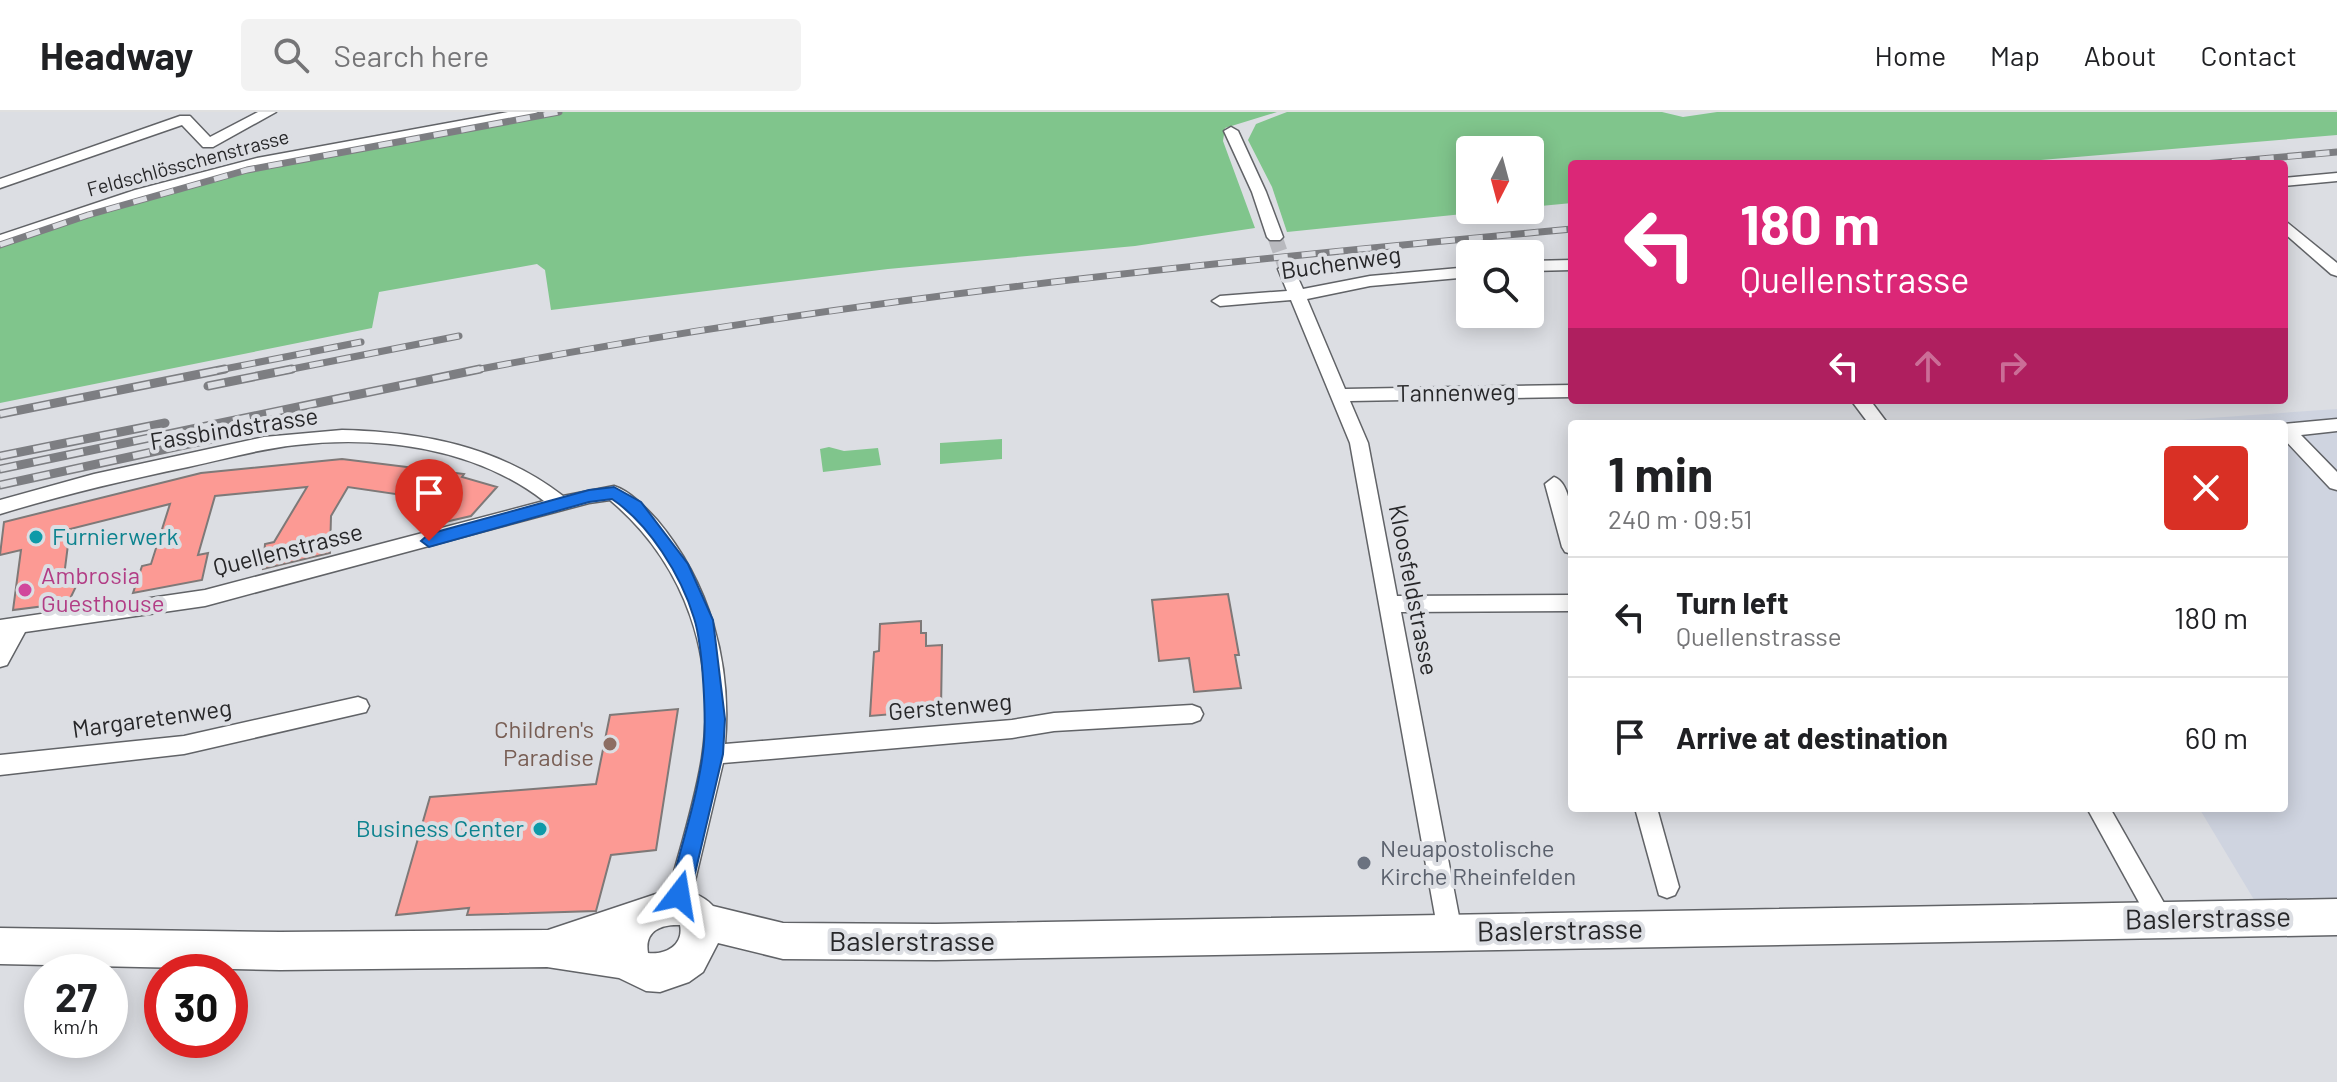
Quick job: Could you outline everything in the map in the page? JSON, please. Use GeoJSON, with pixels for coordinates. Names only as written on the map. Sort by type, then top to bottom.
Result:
{"type":"FeatureCollection","features":[{"type":"Feature","properties":{"kind":"main road"},"geometry":{"type":"LineString","coordinates":[[0,946],[280,951],[547,948],[628,961],[638,971],[658,974],[670,971],[687,960],[700,936],[688,913],[656,908],[637,921],[547,948]]}},
{"type":"Feature","properties":{"kind":"main road","name":"Baslerstrasse"},"geometry":{"type":"LineString","coordinates":[[688,913],[783,941]]}},
{"type":"Feature","properties":{"kind":"main road","name":"Baslerstrasse"},"geometry":{"type":"LineString","coordinates":[[687,960],[783,941],[951,942],[2337,917]]}},
{"type":"Feature","properties":{"kind":"main road"},"geometry":{"type":"LineString","coordinates":[[628,961],[626,941],[637,921]]}},
{"type":"Feature","properties":{"kind":"street"},"geometry":{"type":"LineString","coordinates":[[0,184],[181,116],[208,144],[269,112]]}},
{"type":"Feature","properties":{"kind":"street","name":"Feldschlösschenstrasse"},"geometry":{"type":"LineString","coordinates":[[0,240],[140,193],[257,162],[531,112]]}},
{"type":"Feature","properties":{"kind":"street"},"geometry":{"type":"LineString","coordinates":[[1231,131],[1259,192],[1275,237]]}},
{"type":"Feature","properties":{"kind":"street"},"geometry":{"type":"LineString","coordinates":[[2288,182],[2337,177]]}},
{"type":"Feature","properties":{"kind":"street"},"geometry":{"type":"LineString","coordinates":[[2288,228],[2337,271]]}},
{"type":"Feature","properties":{"kind":"street"},"geometry":{"type":"LineString","coordinates":[[1544,266],[1568,265]]}},
{"type":"Feature","properties":{"kind":"street","name":"Kloosfeldstrasse"},"geometry":{"type":"LineString","coordinates":[[1286,269],[1359,443],[1450,932]]}},
{"type":"Feature","properties":{"kind":"street","name":"Buchenweg"},"geometry":{"type":"LineString","coordinates":[[1220,301],[1296,295],[1370,281],[1456,273]]}},
{"type":"Feature","properties":{"kind":"street","name":"Tannenweg"},"geometry":{"type":"LineString","coordinates":[[1340,395],[1568,391]]}},
{"type":"Feature","properties":{"kind":"street"},"geometry":{"type":"LineString","coordinates":[[1863,404],[1876,420]]}},
{"type":"Feature","properties":{"kind":"street"},"geometry":{"type":"LineString","coordinates":[[2288,430],[2337,425]]}},
{"type":"Feature","properties":{"kind":"street"},"geometry":{"type":"LineString","coordinates":[[2288,433],[2337,483]]}},
{"type":"Feature","properties":{"kind":"street","name":"Fassbindstrasse"},"geometry":{"type":"LineString","coordinates":[[0,507],[69,485],[267,444],[307,438],[365,437],[420,441],[490,462],[546,491],[561,504]]}},
{"type":"Feature","properties":{"kind":"street"},"geometry":{"type":"LineString","coordinates":[[1554,484],[1568,533]]}},
{"type":"Feature","properties":{"kind":"street","name":"Quellenstrasse"},"geometry":{"type":"LineString","coordinates":[[9,627],[205,598],[561,504],[614,493],[635,507],[682,569],[704,620],[713,682],[713,754],[688,913]]}},
{"type":"Feature","properties":{"kind":"street"},"geometry":{"type":"LineString","coordinates":[[1388,604],[1568,603]]}},
{"type":"Feature","properties":{"kind":"street"},"geometry":{"type":"LineString","coordinates":[[0,659],[9,627]]}},
{"type":"Feature","properties":{"kind":"street","name":"Margaretenweg"},"geometry":{"type":"LineString","coordinates":[[0,765],[184,745],[358,706]]}},
{"type":"Feature","properties":{"kind":"street","name":"Gerstenweg"},"geometry":{"type":"LineString","coordinates":[[713,754],[1012,729],[1054,722],[1192,714]]}},
{"type":"Feature","properties":{"kind":"street"},"geometry":{"type":"LineString","coordinates":[[1647,812],[1667,887]]}},
{"type":"Feature","properties":{"kind":"street"},"geometry":{"type":"LineString","coordinates":[[2100,812],[2160,918]]}},
{"type":"Feature","properties":{"kind":"shaded area"},"geometry":{"type":"Polygon","coordinates":[[[2337,409],[2337,899],[2256,903],[2201,812],[2288,812],[2288,420],[2182,420],[2337,409]]]}},
{"type":"Feature","properties":{"kind":"green space"},"geometry":{"type":"Polygon","coordinates":[[[563,112],[1277,112],[1225,128],[1223,141],[1255,228],[1135,246],[888,269],[551,310],[545,270],[537,264],[379,292],[372,328],[0,403],[0,247],[89,217],[248,171],[563,112]]]}},
{"type":"Feature","properties":{"kind":"green space"},"geometry":{"type":"Polygon","coordinates":[[[1287,112],[1662,112],[1683,117],[1717,112],[2337,112],[2337,135],[2041,160],[1568,160],[1568,203],[1544,206],[1544,136],[1456,136],[1456,215],[1287,232],[1272,187],[1248,140],[1256,124],[1287,112]]]}},
{"type":"Feature","properties":{"kind":"green space"},"geometry":{"type":"Polygon","coordinates":[[[1002,439],[1002,459],[940,464],[940,443],[1002,439]]]}},
{"type":"Feature","properties":{"kind":"green space"},"geometry":{"type":"Polygon","coordinates":[[[829,447],[844,451],[878,448],[881,465],[823,472],[820,449],[829,447]]]}},
{"type":"Feature","properties":{"kind":"building","name":"Furnierwerk"},"geometry":{"type":"Polygon","coordinates":[[[342,459],[464,474],[462,477],[497,487],[471,516],[432,525],[430,499],[348,487],[331,516],[330,553],[263,569],[265,544],[274,542],[307,487],[215,496],[198,555],[208,553],[202,580],[133,593],[142,566],[151,564],[170,504],[70,529],[64,576],[82,574],[68,603],[13,610],[21,550],[0,555],[4,522],[201,473],[342,459]]]}},
{"type":"Feature","properties":{"kind":"building"},"geometry":{"type":"Polygon","coordinates":[[[1228,594],[1239,655],[1235,655],[1241,688],[1194,692],[1189,658],[1159,661],[1152,600],[1228,594]]]}},
{"type":"Feature","properties":{"kind":"building"},"geometry":{"type":"Polygon","coordinates":[[[921,621],[921,633],[926,633],[926,646],[942,645],[941,710],[870,716],[874,652],[879,651],[880,624],[921,621]]]}},
{"type":"Feature","properties":{"kind":"building","name":"Business Center"},"geometry":{"type":"Polygon","coordinates":[[[678,709],[656,850],[611,855],[596,911],[467,915],[469,908],[396,915],[430,797],[596,784],[610,715],[678,709]]]}},
{"type":"Feature","properties":{"kind":"tunnel"},"geometry":{"type":"LineString","coordinates":[[1275,237],[1286,269]]}},
{"type":"Feature","properties":{"kind":"railway"},"geometry":{"type":"LineString","coordinates":[[0,245],[88,215],[247,170],[559,112]]}},
{"type":"Feature","properties":{"kind":"railway"},"geometry":{"type":"LineString","coordinates":[[2248,160],[2337,152]]}},
{"type":"Feature","properties":{"kind":"railway"},"geometry":{"type":"LineString","coordinates":[[473,370],[744,324],[1020,286],[1568,229]]}},
{"type":"Feature","properties":{"kind":"railway"},"geometry":{"type":"LineString","coordinates":[[287,370],[459,336]]}},
{"type":"Feature","properties":{"kind":"railway"},"geometry":{"type":"LineString","coordinates":[[214,371],[361,342]]}},
{"type":"Feature","properties":{"kind":"railway"},"geometry":{"type":"LineString","coordinates":[[0,414],[225,369]]}},
{"type":"Feature","properties":{"kind":"railway"},"geometry":{"type":"LineString","coordinates":[[287,370],[292,369]]}},
{"type":"Feature","properties":{"kind":"railway"},"geometry":{"type":"LineString","coordinates":[[473,370],[480,369]]}},
{"type":"Feature","properties":{"kind":"railway"},"geometry":{"type":"LineString","coordinates":[[208,386],[287,370]]}},
{"type":"Feature","properties":{"kind":"railway"},"geometry":{"type":"LineString","coordinates":[[282,371],[287,370]]}},
{"type":"Feature","properties":{"kind":"railway"},"geometry":{"type":"LineString","coordinates":[[0,469],[473,370]]}},
{"type":"Feature","properties":{"kind":"railway"},"geometry":{"type":"LineString","coordinates":[[0,456],[165,423]]}},
{"type":"Feature","properties":{"kind":"railway"},"geometry":{"type":"LineString","coordinates":[[0,485],[235,434]]}},
{"type":"Feature","properties":{"kind":"place","name":"Furnierwerk"},"geometry":{"type":"Point","coordinates":[36,537]}},
{"type":"Feature","properties":{"kind":"place","name":"Ambrosia Guesthouse"},"geometry":{"type":"Point","coordinates":[25,590]}},
{"type":"Feature","properties":{"kind":"place","name":"Children's Paradise"},"geometry":{"type":"Point","coordinates":[610,744]}},
{"type":"Feature","properties":{"kind":"place","name":"Business Center"},"geometry":{"type":"Point","coordinates":[540,829]}},
{"type":"Feature","properties":{"kind":"place","name":"Neuapostolische Kirche Rheinfelden"},"geometry":{"type":"Point","coordinates":[1364,863]}},
{"type":"Feature","properties":{"kind":"route"},"geometry":{"type":"LineString","coordinates":[[429,541],[589,496],[614,493],[635,507],[682,569],[704,620],[715,719],[713,754],[679,895]]}}]}
